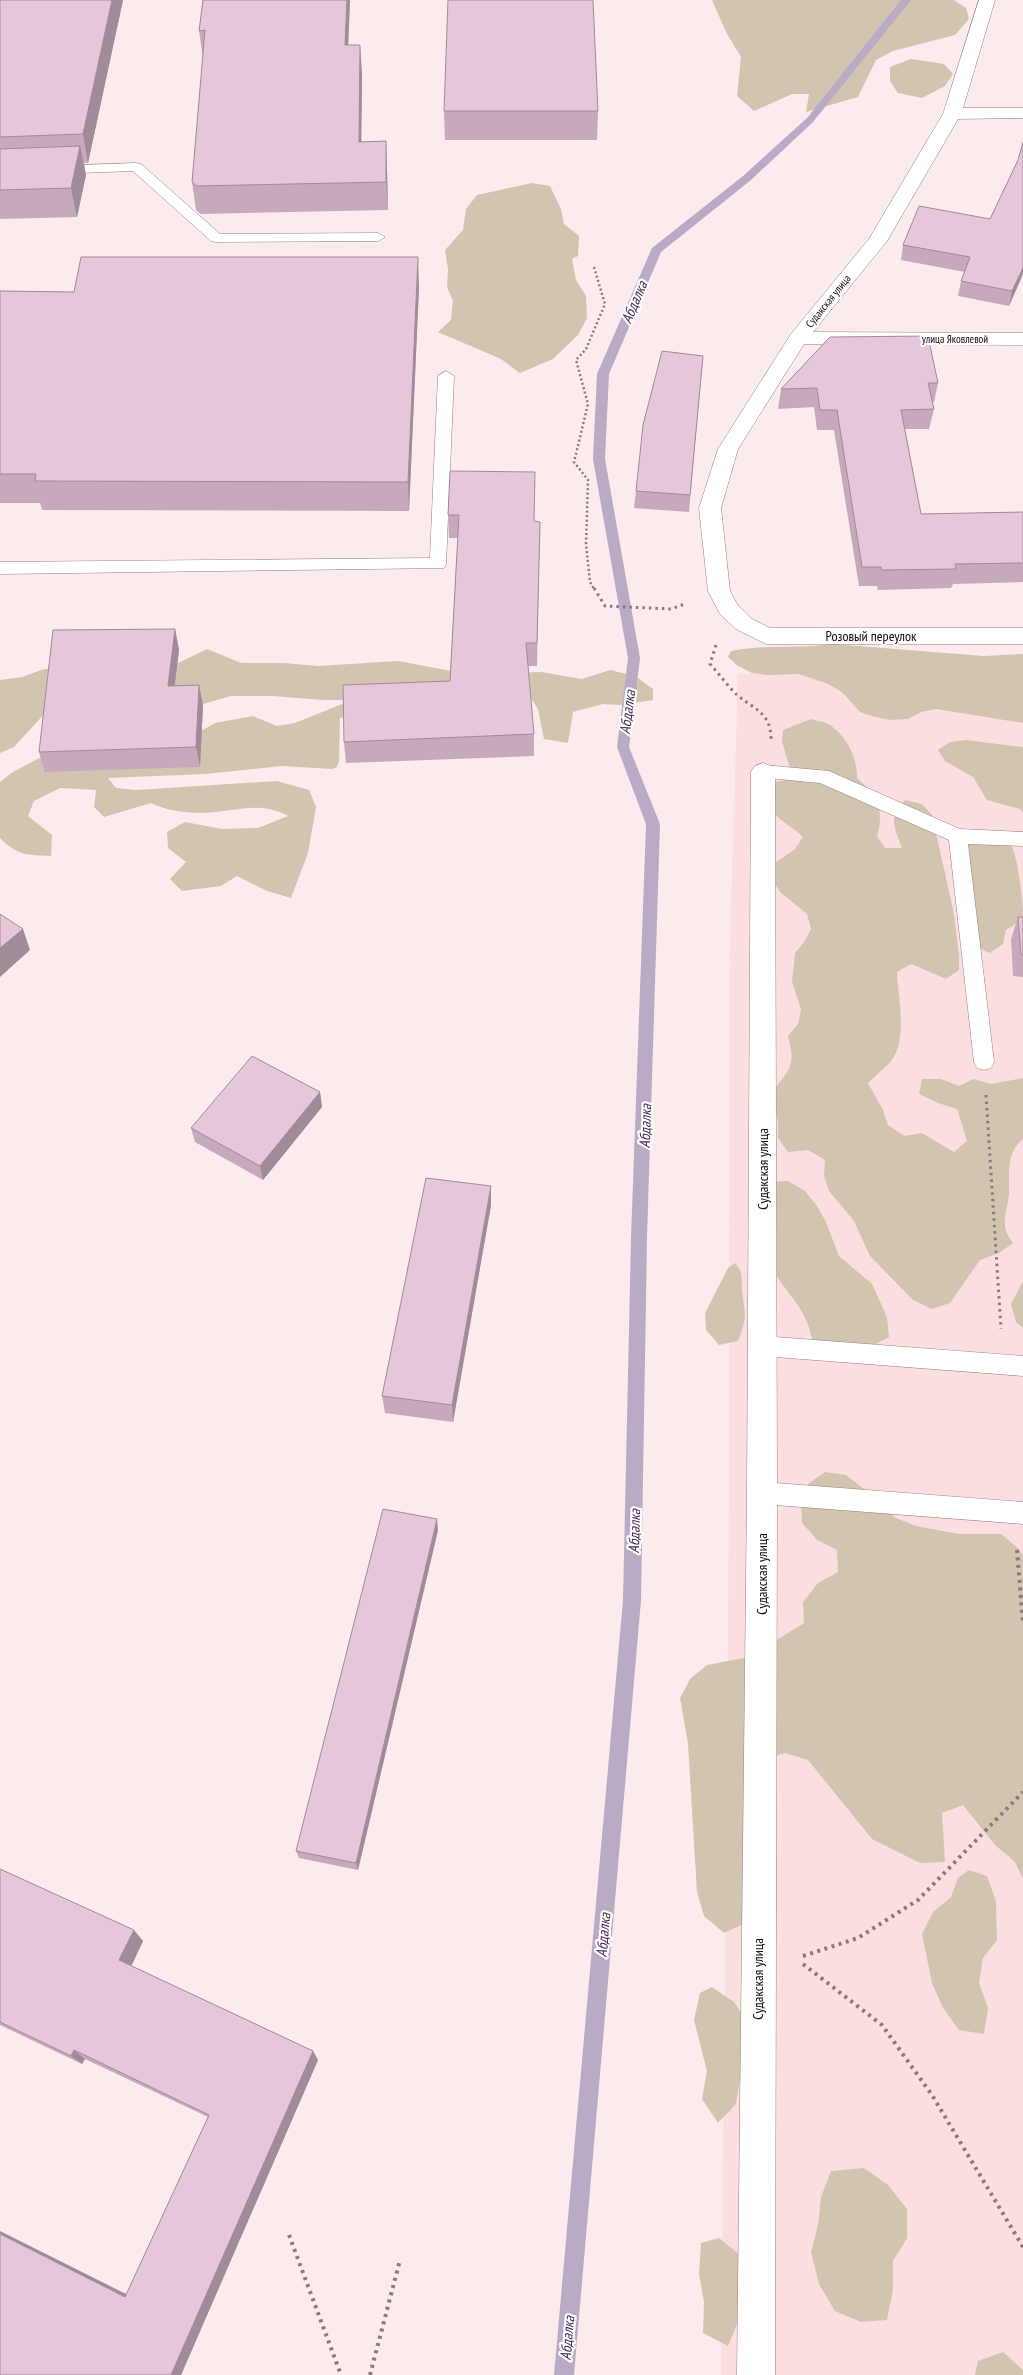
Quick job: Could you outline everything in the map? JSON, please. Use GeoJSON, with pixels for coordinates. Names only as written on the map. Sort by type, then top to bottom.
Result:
{"type":"FeatureCollection","features":[{"type":"Feature","properties":{"kind":"street","name":"Судакская улица"},"geometry":{"type":"LineString","coordinates":[[728,609],[719,591],[710,508],[728,449],[798,338],[877,241],[952,114],[987,0]]}},
{"type":"Feature","properties":{"kind":"street"},"geometry":{"type":"LineString","coordinates":[[952,114],[1023,113]]}},
{"type":"Feature","properties":{"kind":"street","name":"улица Яковлевой"},"geometry":{"type":"LineString","coordinates":[[798,338],[1023,339]]}},
{"type":"Feature","properties":{"kind":"street","name":"Розовый переулок"},"geometry":{"type":"LineString","coordinates":[[728,609],[744,624],[766,636],[1023,636]]}},
{"type":"Feature","properties":{"kind":"street","name":"Судакская улица"},"geometry":{"type":"LineString","coordinates":[[756,2375],[762,1493],[763,772]]}},
{"type":"Feature","properties":{"kind":"lane"},"geometry":{"type":"LineString","coordinates":[[0,172],[136,167],[216,238],[378,238]]}},
{"type":"Feature","properties":{"kind":"lane"},"geometry":{"type":"LineString","coordinates":[[0,568],[438,564],[446,376]]}},
{"type":"Feature","properties":{"kind":"lane"},"geometry":{"type":"LineString","coordinates":[[763,772],[822,776],[958,836],[1023,839]]}},
{"type":"Feature","properties":{"kind":"lane"},"geometry":{"type":"LineString","coordinates":[[958,836],[984,1062]]}},
{"type":"Feature","properties":{"kind":"lane"},"geometry":{"type":"LineString","coordinates":[[762,1346],[1013,1365]]}},
{"type":"Feature","properties":{"kind":"lane"},"geometry":{"type":"LineString","coordinates":[[762,1493],[1019,1512]]}},
{"type":"Feature","properties":{"kind":"path"},"geometry":{"type":"LineString","coordinates":[[594,267],[605,304],[586,349],[576,360],[588,404],[574,462],[588,480],[586,544],[590,582],[605,606],[671,609]]}},
{"type":"Feature","properties":{"kind":"path"},"geometry":{"type":"LineString","coordinates":[[728,609],[710,664],[737,695],[757,708],[772,727],[771,745],[763,772]]}},
{"type":"Feature","properties":{"kind":"path"},"geometry":{"type":"LineString","coordinates":[[984,1062],[1013,1365]]}},
{"type":"Feature","properties":{"kind":"path"},"geometry":{"type":"LineString","coordinates":[[1019,1512],[1023,1624]]}},
{"type":"Feature","properties":{"kind":"path"},"geometry":{"type":"LineString","coordinates":[[1023,1792],[918,1900],[858,1938],[795,1958],[882,2025],[932,2095],[1023,2247]]}},
{"type":"Feature","properties":{"kind":"path"},"geometry":{"type":"LineString","coordinates":[[289,2235],[341,2375]]}},
{"type":"Feature","properties":{"kind":"path"},"geometry":{"type":"LineString","coordinates":[[370,2375],[400,2260]]}},
{"type":"Feature","properties":{"kind":"shaded area"},"geometry":{"type":"Polygon","coordinates":[[[712,0],[954,0],[966,8],[969,19],[955,35],[893,51],[876,60],[858,97],[806,112],[809,94],[792,94],[754,111],[737,96],[741,57],[727,34],[712,0]]]}},
{"type":"Feature","properties":{"kind":"shaded area"},"geometry":{"type":"Polygon","coordinates":[[[911,59],[944,64],[953,74],[945,86],[922,98],[898,93],[890,81],[890,67],[911,59]]]}},
{"type":"Feature","properties":{"kind":"shaded area"},"geometry":{"type":"Polygon","coordinates":[[[532,183],[550,186],[561,209],[564,224],[579,236],[578,256],[572,259],[576,280],[586,296],[587,318],[578,335],[553,359],[520,373],[501,359],[438,332],[451,320],[453,301],[447,287],[448,269],[445,250],[463,230],[466,209],[477,195],[532,183]]]}},
{"type":"Feature","properties":{"kind":"shaded area"},"geometry":{"type":"Polygon","coordinates":[[[833,644],[984,656],[1023,654],[1023,723],[936,709],[921,712],[908,719],[891,720],[875,717],[860,712],[842,692],[828,684],[799,674],[768,675],[752,673],[738,666],[728,657],[731,651],[743,649],[833,644]]]}},
{"type":"Feature","properties":{"kind":"shaded area"},"geometry":{"type":"Polygon","coordinates":[[[207,649],[241,663],[284,663],[318,666],[398,661],[467,674],[541,672],[582,679],[610,670],[635,676],[653,689],[653,700],[621,705],[603,704],[573,712],[568,743],[544,739],[538,709],[523,687],[340,718],[339,761],[337,767],[332,769],[282,766],[205,774],[108,778],[116,788],[136,790],[277,781],[309,790],[316,807],[308,853],[291,898],[267,891],[237,876],[221,886],[182,891],[170,879],[186,862],[168,848],[167,832],[185,822],[222,829],[258,828],[288,816],[278,811],[246,808],[197,813],[170,810],[151,803],[104,817],[94,807],[96,790],[60,788],[34,801],[28,816],[52,835],[51,856],[23,853],[6,844],[0,838],[0,782],[13,772],[45,755],[47,711],[14,747],[0,753],[0,680],[22,677],[44,669],[174,665],[207,649]],[[231,696],[203,704],[201,731],[215,723],[253,716],[277,726],[295,723],[352,700],[323,700],[272,696],[231,696]]]}},
{"type":"Feature","properties":{"kind":"shaded area"},"geometry":{"type":"Polygon","coordinates":[[[1023,669],[1023,2375],[721,2375],[729,1497],[730,937],[738,674],[1023,669]]]}},
{"type":"Feature","properties":{"kind":"shaded area"},"geometry":{"type":"Polygon","coordinates":[[[811,719],[826,723],[839,733],[853,754],[857,778],[879,798],[880,823],[877,836],[885,848],[902,848],[895,828],[894,818],[905,800],[922,804],[932,815],[954,914],[959,970],[946,979],[911,964],[897,972],[901,1018],[899,1041],[891,1061],[868,1083],[883,1110],[888,1125],[904,1136],[922,1133],[954,1152],[967,1141],[957,1109],[919,1094],[922,1079],[941,1079],[959,1086],[973,1079],[991,1084],[1023,1078],[1023,1139],[1013,1151],[1011,1157],[1009,1194],[1005,1217],[1006,1230],[1013,1243],[999,1253],[980,1260],[950,1303],[932,1309],[913,1300],[870,1256],[854,1221],[829,1191],[824,1176],[825,1160],[808,1150],[788,1152],[778,1138],[778,1122],[772,1092],[790,1067],[791,1055],[788,1036],[798,1024],[801,1010],[792,982],[795,953],[805,941],[811,929],[807,914],[780,892],[772,879],[772,865],[795,849],[803,837],[775,814],[766,792],[776,782],[793,778],[782,742],[783,730],[811,719]]]}},
{"type":"Feature","properties":{"kind":"shaded area"},"geometry":{"type":"Polygon","coordinates":[[[966,740],[1023,747],[1023,813],[1020,809],[987,800],[973,777],[945,761],[938,750],[950,742],[966,740]]]}},
{"type":"Feature","properties":{"kind":"shaded area"},"geometry":{"type":"Polygon","coordinates":[[[952,841],[1011,845],[1014,851],[1020,879],[1023,914],[1018,922],[1006,930],[1003,944],[990,953],[974,946],[952,841]]]}},
{"type":"Feature","properties":{"kind":"shaded area"},"geometry":{"type":"Polygon","coordinates":[[[788,1181],[805,1191],[817,1206],[826,1222],[839,1256],[872,1284],[887,1317],[889,1337],[872,1346],[831,1347],[812,1339],[804,1316],[775,1273],[769,1257],[768,1182],[788,1181]]]}},
{"type":"Feature","properties":{"kind":"shaded area"},"geometry":{"type":"Polygon","coordinates":[[[735,1263],[742,1275],[744,1325],[738,1341],[719,1345],[706,1330],[705,1313],[728,1268],[735,1263]]]}},
{"type":"Feature","properties":{"kind":"shaded area"},"geometry":{"type":"Polygon","coordinates":[[[1023,1281],[1023,1328],[1016,1322],[1011,1304],[1023,1281]]]}},
{"type":"Feature","properties":{"kind":"shaded area"},"geometry":{"type":"Polygon","coordinates":[[[825,1472],[846,1475],[879,1501],[894,1517],[916,1526],[959,1534],[1001,1534],[1019,1549],[1023,1556],[1023,1879],[1015,1862],[995,1845],[963,1805],[942,1813],[945,1862],[920,1863],[872,1839],[808,1760],[785,1753],[763,1760],[742,1878],[749,1899],[746,1923],[724,1933],[704,1916],[697,1892],[688,1744],[680,1698],[690,1679],[707,1665],[749,1657],[804,1623],[803,1602],[818,1583],[838,1572],[837,1550],[817,1540],[802,1523],[801,1502],[808,1484],[825,1472]]]}},
{"type":"Feature","properties":{"kind":"shaded area"},"geometry":{"type":"Polygon","coordinates":[[[969,1870],[987,1876],[996,1901],[997,1940],[983,1958],[979,1983],[988,2008],[984,2034],[959,2030],[943,2008],[932,1983],[922,1934],[933,1912],[951,1897],[958,1878],[969,1870]]]}},
{"type":"Feature","properties":{"kind":"shaded area"},"geometry":{"type":"Polygon","coordinates":[[[712,1987],[734,2002],[749,2025],[736,2104],[718,2123],[702,2099],[707,2071],[694,2020],[700,1993],[712,1987]]]}},
{"type":"Feature","properties":{"kind":"shaded area"},"geometry":{"type":"Polygon","coordinates":[[[864,2168],[888,2185],[907,2209],[907,2238],[893,2261],[893,2290],[887,2320],[861,2322],[835,2311],[819,2284],[811,2252],[818,2225],[821,2197],[831,2171],[864,2168]]]}},
{"type":"Feature","properties":{"kind":"shaded area"},"geometry":{"type":"Polygon","coordinates":[[[719,2238],[741,2256],[740,2317],[728,2346],[703,2333],[704,2302],[699,2274],[701,2243],[719,2238]]]}},
{"type":"Feature","properties":{"kind":"shaded area"},"geometry":{"type":"Polygon","coordinates":[[[1003,2352],[1023,2370],[1023,2375],[975,2375],[978,2361],[1003,2352]]]}},
{"type":"Feature","properties":{"kind":"building"},"geometry":{"type":"Polygon","coordinates":[[[0,0],[112,0],[83,134],[0,137],[0,0]]]}},
{"type":"Feature","properties":{"kind":"building"},"geometry":{"type":"Polygon","coordinates":[[[203,0],[347,0],[345,45],[360,45],[359,142],[386,141],[386,182],[197,186],[192,182],[205,30],[199,31],[203,0]]]}},
{"type":"Feature","properties":{"kind":"building"},"geometry":{"type":"Polygon","coordinates":[[[448,0],[593,0],[598,111],[444,111],[448,0]]]}},
{"type":"Feature","properties":{"kind":"building"},"geometry":{"type":"Polygon","coordinates":[[[1023,142],[1023,268],[1012,291],[961,281],[970,257],[903,245],[919,206],[990,219],[1018,160],[1023,142]]]}},
{"type":"Feature","properties":{"kind":"building"},"geometry":{"type":"Polygon","coordinates":[[[80,146],[71,188],[0,190],[0,149],[80,146]]]}},
{"type":"Feature","properties":{"kind":"building"},"geometry":{"type":"Polygon","coordinates":[[[81,257],[418,257],[408,482],[35,481],[36,474],[0,474],[0,291],[74,292],[81,257]]]}},
{"type":"Feature","properties":{"kind":"building"},"geometry":{"type":"Polygon","coordinates":[[[928,336],[938,383],[928,383],[934,409],[901,410],[921,514],[1023,512],[1023,563],[955,564],[956,569],[882,570],[881,567],[862,567],[837,410],[820,410],[817,388],[781,389],[830,337],[928,336]]]}},
{"type":"Feature","properties":{"kind":"building"},"geometry":{"type":"Polygon","coordinates":[[[662,351],[703,356],[690,495],[636,491],[643,425],[662,351]]]}},
{"type":"Feature","properties":{"kind":"building"},"geometry":{"type":"Polygon","coordinates":[[[450,471],[535,472],[534,521],[540,522],[537,643],[526,643],[534,734],[344,742],[343,685],[450,681],[459,515],[448,515],[450,471]]]}},
{"type":"Feature","properties":{"kind":"building"},"geometry":{"type":"Polygon","coordinates":[[[175,629],[168,686],[199,685],[196,747],[39,752],[53,630],[175,629]]]}},
{"type":"Feature","properties":{"kind":"building"},"geometry":{"type":"Polygon","coordinates":[[[0,914],[23,929],[0,948],[0,914]]]}},
{"type":"Feature","properties":{"kind":"building"},"geometry":{"type":"Polygon","coordinates":[[[1018,917],[1023,917],[1023,955],[1021,954],[1018,917]]]}},
{"type":"Feature","properties":{"kind":"building"},"geometry":{"type":"Polygon","coordinates":[[[252,1056],[320,1092],[260,1166],[191,1128],[252,1056]]]}},
{"type":"Feature","properties":{"kind":"building"},"geometry":{"type":"Polygon","coordinates":[[[426,1178],[491,1186],[452,1405],[382,1396],[426,1178]]]}},
{"type":"Feature","properties":{"kind":"building"},"geometry":{"type":"Polygon","coordinates":[[[383,1509],[437,1519],[356,1863],[296,1851],[383,1509]]]}},
{"type":"Feature","properties":{"kind":"building"},"geometry":{"type":"Polygon","coordinates":[[[0,1869],[134,1930],[119,1960],[313,2051],[171,2375],[0,2375],[0,2234],[125,2297],[209,2115],[74,2050],[71,2056],[0,2022],[0,1869]]]}},
{"type":"Feature","properties":{"kind":"waterway","name":"Абдалка"},"geometry":{"type":"LineString","coordinates":[[564,2375],[632,1600],[639,1238],[653,824],[623,747],[634,658],[599,459],[603,374],[656,250],[747,178],[810,120],[906,0]]}}]}
